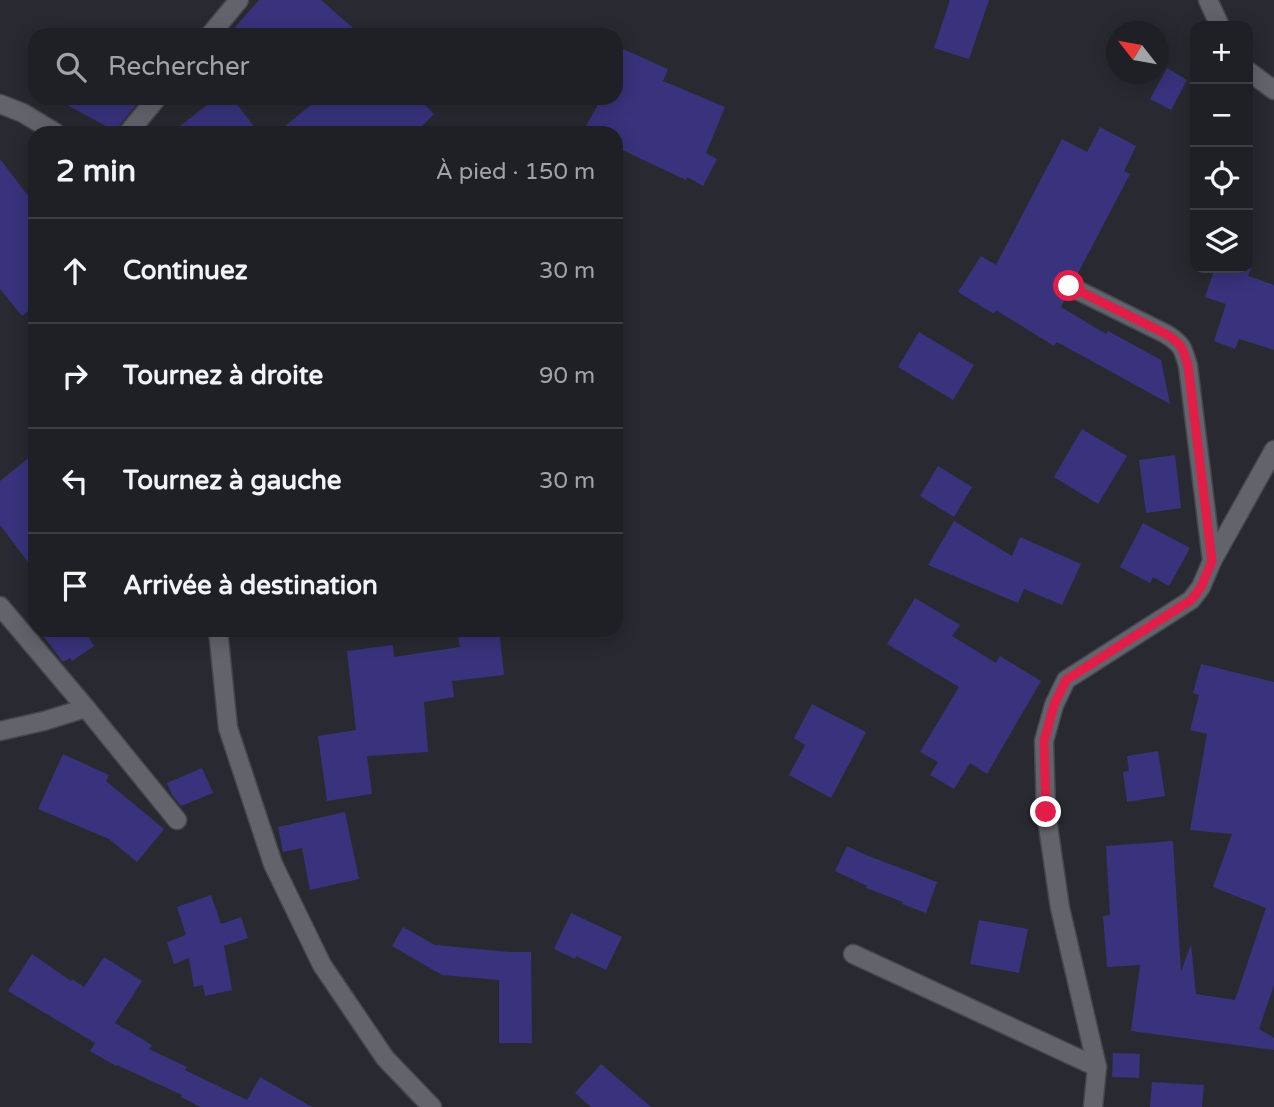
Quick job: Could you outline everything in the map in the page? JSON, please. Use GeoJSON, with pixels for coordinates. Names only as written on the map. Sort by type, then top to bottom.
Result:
{"type":"FeatureCollection","features":[{"type":"Feature","properties":{"kind":"street"},"geometry":{"type":"LineString","coordinates":[[216,28],[239,0]]}},
{"type":"Feature","properties":{"kind":"street"},"geometry":{"type":"LineString","coordinates":[[1208,0],[1218,21]]}},
{"type":"Feature","properties":{"kind":"street"},"geometry":{"type":"LineString","coordinates":[[1253,75],[1274,90]]}},
{"type":"Feature","properties":{"kind":"street"},"geometry":{"type":"LineString","coordinates":[[0,104],[23,113],[44,126]]}},
{"type":"Feature","properties":{"kind":"street"},"geometry":{"type":"LineString","coordinates":[[134,126],[151,105]]}},
{"type":"Feature","properties":{"kind":"street"},"geometry":{"type":"LineString","coordinates":[[1069,286],[1166,334],[1178,341],[1183,348],[1188,366],[1212,561]]}},
{"type":"Feature","properties":{"kind":"street"},"geometry":{"type":"LineString","coordinates":[[1093,1107],[1097,1066],[1060,908],[1046,812],[1044,741],[1054,705],[1066,680],[1191,600],[1201,587],[1212,561],[1274,450]]}},
{"type":"Feature","properties":{"kind":"street"},"geometry":{"type":"LineString","coordinates":[[0,606],[177,820]]}},
{"type":"Feature","properties":{"kind":"street"},"geometry":{"type":"LineString","coordinates":[[219,637],[228,728],[273,864],[322,965],[385,1058],[432,1107]]}},
{"type":"Feature","properties":{"kind":"street"},"geometry":{"type":"LineString","coordinates":[[0,731],[86,708]]}},
{"type":"Feature","properties":{"kind":"street"},"geometry":{"type":"LineString","coordinates":[[853,954],[1097,1066]]}},
{"type":"Feature","properties":{"kind":"building"},"geometry":{"type":"Polygon","coordinates":[[[259,0],[321,0],[353,28],[234,28],[259,0]]]}},
{"type":"Feature","properties":{"kind":"building"},"geometry":{"type":"Polygon","coordinates":[[[950,0],[989,0],[969,59],[934,48],[950,0]]]}},
{"type":"Feature","properties":{"kind":"building"},"geometry":{"type":"Polygon","coordinates":[[[623,49],[668,69],[663,81],[725,107],[706,153],[717,159],[703,186],[623,150],[623,126],[586,126],[598,105],[623,105],[623,49]]]}},
{"type":"Feature","properties":{"kind":"building"},"geometry":{"type":"Polygon","coordinates":[[[1169,69],[1187,80],[1171,110],[1150,99],[1158,84],[1169,84],[1169,69]]]}},
{"type":"Feature","properties":{"kind":"building"},"geometry":{"type":"Polygon","coordinates":[[[67,105],[136,105],[119,126],[106,126],[67,105]]]}},
{"type":"Feature","properties":{"kind":"building"},"geometry":{"type":"Polygon","coordinates":[[[207,105],[237,105],[254,126],[180,126],[207,105]]]}},
{"type":"Feature","properties":{"kind":"building"},"geometry":{"type":"Polygon","coordinates":[[[311,105],[425,105],[434,114],[422,126],[285,126],[311,105]]]}},
{"type":"Feature","properties":{"kind":"building"},"geometry":{"type":"Polygon","coordinates":[[[1100,127],[1136,146],[1124,171],[1130,174],[1076,277],[1068,275],[1062,277],[1059,282],[1059,292],[1066,297],[1061,307],[1106,334],[1108,331],[1161,360],[1170,404],[1057,342],[1054,346],[996,310],[994,314],[958,292],[981,256],[996,265],[1062,139],[1087,152],[1100,127]]]}},
{"type":"Feature","properties":{"kind":"building"},"geometry":{"type":"Polygon","coordinates":[[[0,159],[28,196],[28,311],[22,316],[0,289],[0,159]]]}},
{"type":"Feature","properties":{"kind":"building"},"geometry":{"type":"Polygon","coordinates":[[[1213,273],[1249,273],[1248,276],[1274,285],[1274,350],[1239,339],[1235,349],[1214,341],[1226,304],[1205,297],[1213,273]]]}},
{"type":"Feature","properties":{"kind":"building"},"geometry":{"type":"Polygon","coordinates":[[[919,332],[974,365],[953,400],[898,367],[919,332]]]}},
{"type":"Feature","properties":{"kind":"building"},"geometry":{"type":"Polygon","coordinates":[[[1082,429],[1127,456],[1098,504],[1054,477],[1082,429]]]}},
{"type":"Feature","properties":{"kind":"building"},"geometry":{"type":"Polygon","coordinates":[[[1175,455],[1181,508],[1146,513],[1139,460],[1175,455]]]}},
{"type":"Feature","properties":{"kind":"building"},"geometry":{"type":"Polygon","coordinates":[[[28,459],[28,562],[0,525],[0,481],[28,459]]]}},
{"type":"Feature","properties":{"kind":"building"},"geometry":{"type":"Polygon","coordinates":[[[938,466],[972,487],[954,517],[920,496],[938,466]]]}},
{"type":"Feature","properties":{"kind":"building"},"geometry":{"type":"Polygon","coordinates":[[[954,521],[1012,556],[1020,537],[1081,564],[1062,605],[1024,589],[1018,603],[928,565],[954,521]]]}},
{"type":"Feature","properties":{"kind":"building"},"geometry":{"type":"Polygon","coordinates":[[[1143,523],[1190,548],[1169,586],[1153,577],[1150,583],[1120,567],[1143,523]]]}},
{"type":"Feature","properties":{"kind":"building"},"geometry":{"type":"Polygon","coordinates":[[[915,598],[960,625],[952,636],[996,663],[1000,656],[1041,681],[987,774],[970,763],[954,789],[930,775],[938,762],[920,752],[959,687],[887,644],[915,598]]]}},
{"type":"Feature","properties":{"kind":"building"},"geometry":{"type":"Polygon","coordinates":[[[44,637],[88,637],[94,646],[72,661],[70,658],[63,662],[44,637]]]}},
{"type":"Feature","properties":{"kind":"building"},"geometry":{"type":"Polygon","coordinates":[[[458,637],[500,637],[504,675],[452,681],[454,697],[424,702],[428,752],[367,756],[372,794],[327,801],[318,736],[356,730],[347,651],[393,645],[394,657],[460,647],[458,637]]]}},
{"type":"Feature","properties":{"kind":"building"},"geometry":{"type":"Polygon","coordinates":[[[1201,664],[1274,682],[1274,985],[1259,1029],[1274,1038],[1274,1050],[1131,1031],[1140,965],[1107,967],[1103,916],[1110,915],[1106,846],[1173,841],[1181,972],[1191,944],[1196,994],[1235,1000],[1266,908],[1213,887],[1232,834],[1190,830],[1207,734],[1190,730],[1199,695],[1193,693],[1201,664]]]}},
{"type":"Feature","properties":{"kind":"building"},"geometry":{"type":"Polygon","coordinates":[[[812,704],[866,732],[831,798],[789,775],[805,745],[794,738],[812,704]]]}},
{"type":"Feature","properties":{"kind":"building"},"geometry":{"type":"Polygon","coordinates":[[[1158,751],[1165,796],[1127,802],[1123,772],[1129,771],[1127,756],[1158,751]]]}},
{"type":"Feature","properties":{"kind":"building"},"geometry":{"type":"Polygon","coordinates":[[[63,754],[109,775],[106,781],[164,829],[137,862],[109,839],[38,809],[63,754]]]}},
{"type":"Feature","properties":{"kind":"building"},"geometry":{"type":"Polygon","coordinates":[[[202,768],[213,793],[181,806],[167,783],[202,768]]]}},
{"type":"Feature","properties":{"kind":"building"},"geometry":{"type":"Polygon","coordinates":[[[345,812],[359,879],[310,890],[302,848],[283,852],[278,827],[345,812]]]}},
{"type":"Feature","properties":{"kind":"building"},"geometry":{"type":"Polygon","coordinates":[[[847,846],[937,882],[926,913],[866,888],[867,886],[835,871],[847,846]]]}},
{"type":"Feature","properties":{"kind":"building"},"geometry":{"type":"Polygon","coordinates":[[[211,895],[221,924],[241,917],[248,938],[224,946],[232,990],[205,996],[203,985],[194,987],[189,958],[174,964],[167,942],[186,935],[177,907],[211,895]]]}},
{"type":"Feature","properties":{"kind":"building"},"geometry":{"type":"Polygon","coordinates":[[[571,913],[622,937],[606,970],[554,949],[571,913]]]}},
{"type":"Feature","properties":{"kind":"building"},"geometry":{"type":"Polygon","coordinates":[[[979,920],[1028,929],[1019,973],[970,964],[979,920]]]}},
{"type":"Feature","properties":{"kind":"building"},"geometry":{"type":"Polygon","coordinates":[[[403,927],[435,945],[531,952],[532,1043],[499,1043],[499,980],[442,975],[392,946],[403,927]]]}},
{"type":"Feature","properties":{"kind":"building"},"geometry":{"type":"Polygon","coordinates":[[[32,954],[84,987],[104,957],[142,981],[115,1023],[152,1045],[149,1049],[247,1100],[260,1077],[312,1107],[200,1107],[181,1097],[182,1095],[116,1066],[90,1051],[95,1043],[8,991],[32,954]]]}},
{"type":"Feature","properties":{"kind":"building"},"geometry":{"type":"Polygon","coordinates":[[[1113,1053],[1140,1054],[1139,1078],[1112,1077],[1113,1053]]]}},
{"type":"Feature","properties":{"kind":"building"},"geometry":{"type":"Polygon","coordinates":[[[601,1064],[651,1107],[591,1107],[575,1093],[601,1064]]]}},
{"type":"Feature","properties":{"kind":"building"},"geometry":{"type":"Polygon","coordinates":[[[1152,1082],[1204,1085],[1202,1107],[1150,1107],[1152,1082]]]}},
{"type":"Feature","properties":{"kind":"route"},"geometry":{"type":"LineString","coordinates":[[1046,812],[1044,741],[1054,705],[1066,680],[1191,600],[1201,587],[1212,561],[1188,366],[1183,348],[1178,341],[1166,334],[1069,286]]}}]}
